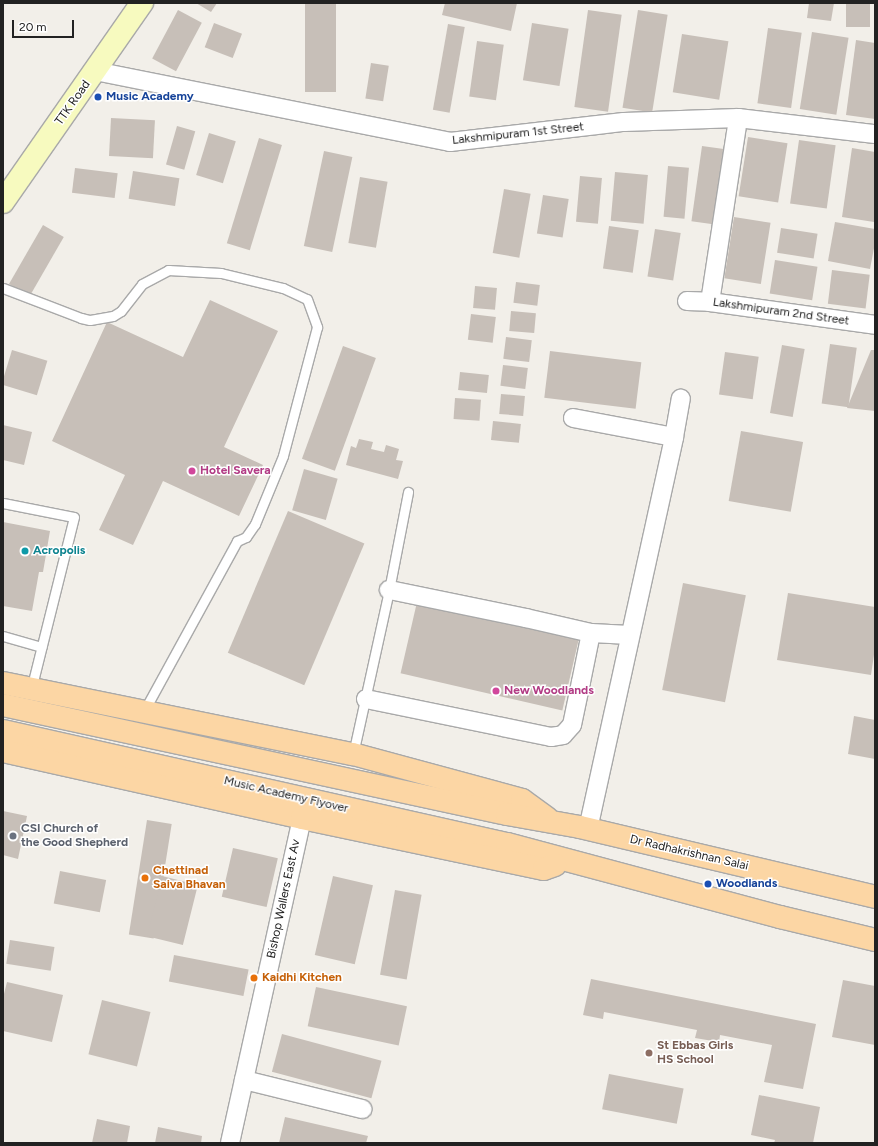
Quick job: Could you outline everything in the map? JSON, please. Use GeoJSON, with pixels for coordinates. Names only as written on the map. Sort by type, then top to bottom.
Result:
{"type":"FeatureCollection","features":[{"type":"Feature","properties":{"kind":"main road","name":"TTK Road"},"geometry":{"type":"LineString","coordinates":[[3,202],[142,3]]}},
{"type":"Feature","properties":{"kind":"main road"},"geometry":{"type":"LineString","coordinates":[[3,683],[353,754],[522,800],[550,821]]}},
{"type":"Feature","properties":{"kind":"main road"},"geometry":{"type":"LineString","coordinates":[[3,705],[507,814],[550,821]]}},
{"type":"Feature","properties":{"kind":"main road","name":"Music Academy Flyover"},"geometry":{"type":"LineString","coordinates":[[3,731],[507,844],[569,860]]}},
{"type":"Feature","properties":{"kind":"main road"},"geometry":{"type":"LineString","coordinates":[[3,751],[302,818],[544,869],[569,860],[780,917],[875,940]]}},
{"type":"Feature","properties":{"kind":"main road","name":"Dr Radhakrishnan Salai"},"geometry":{"type":"LineString","coordinates":[[550,821],[875,897]]}},
{"type":"Feature","properties":{"kind":"street","name":"Lakshmipuram 1st Street"},"geometry":{"type":"LineString","coordinates":[[95,71],[450,142],[624,122],[738,118],[875,134]]}},
{"type":"Feature","properties":{"kind":"street"},"geometry":{"type":"LineString","coordinates":[[710,302],[738,118]]}},
{"type":"Feature","properties":{"kind":"street","name":"Lakshmipuram 2nd Street"},"geometry":{"type":"LineString","coordinates":[[686,301],[710,302],[875,325]]}},
{"type":"Feature","properties":{"kind":"street"},"geometry":{"type":"LineString","coordinates":[[588,829],[681,399]]}},
{"type":"Feature","properties":{"kind":"street"},"geometry":{"type":"LineString","coordinates":[[573,418],[674,437]]}},
{"type":"Feature","properties":{"kind":"street"},"geometry":{"type":"LineString","coordinates":[[389,590],[533,619],[591,633],[630,635]]}},
{"type":"Feature","properties":{"kind":"street"},"geometry":{"type":"LineString","coordinates":[[366,699],[551,737],[563,735],[572,725],[591,633]]}},
{"type":"Feature","properties":{"kind":"street","name":"Bishop Wallers East Av"},"geometry":{"type":"LineString","coordinates":[[230,1143],[302,818]]}},
{"type":"Feature","properties":{"kind":"street"},"geometry":{"type":"LineString","coordinates":[[244,1080],[362,1109]]}},
{"type":"Feature","properties":{"kind":"lane"},"geometry":{"type":"LineString","coordinates":[[3,288],[81,318],[90,320],[113,316],[121,311],[142,284],[168,270],[221,273],[283,288],[307,299],[317,327],[283,456],[255,524],[246,537],[237,541],[143,712]]}},
{"type":"Feature","properties":{"kind":"lane"},"geometry":{"type":"LineString","coordinates":[[353,754],[389,590],[408,492]]}},
{"type":"Feature","properties":{"kind":"lane"},"geometry":{"type":"LineString","coordinates":[[3,504],[74,517],[30,689]]}},
{"type":"Feature","properties":{"kind":"lane"},"geometry":{"type":"LineString","coordinates":[[3,636],[41,646]]}},
{"type":"Feature","properties":{"kind":"building"},"geometry":{"type":"Polygon","coordinates":[[[196,3],[217,3],[211,12],[196,3]]]}},
{"type":"Feature","properties":{"kind":"building"},"geometry":{"type":"Polygon","coordinates":[[[305,3],[336,3],[336,92],[305,92],[305,3]]]}},
{"type":"Feature","properties":{"kind":"building"},"geometry":{"type":"Polygon","coordinates":[[[445,3],[517,3],[511,31],[442,15],[445,3]]]}},
{"type":"Feature","properties":{"kind":"building"},"geometry":{"type":"Polygon","coordinates":[[[809,3],[834,3],[831,21],[807,18],[809,3]]]}},
{"type":"Feature","properties":{"kind":"building"},"geometry":{"type":"Polygon","coordinates":[[[846,3],[870,3],[870,27],[846,27],[846,3]]]}},
{"type":"Feature","properties":{"kind":"building"},"geometry":{"type":"Polygon","coordinates":[[[178,10],[202,23],[176,71],[152,59],[178,10]]]}},
{"type":"Feature","properties":{"kind":"building"},"geometry":{"type":"Polygon","coordinates":[[[588,10],[622,15],[608,112],[574,107],[588,10]]]}},
{"type":"Feature","properties":{"kind":"building"},"geometry":{"type":"Polygon","coordinates":[[[638,10],[668,15],[652,112],[623,108],[638,10]]]}},
{"type":"Feature","properties":{"kind":"building"},"geometry":{"type":"Polygon","coordinates":[[[214,23],[242,34],[233,58],[205,47],[214,23]]]}},
{"type":"Feature","properties":{"kind":"building"},"geometry":{"type":"Polygon","coordinates":[[[532,23],[569,29],[559,86],[523,80],[532,23]]]}},
{"type":"Feature","properties":{"kind":"building"},"geometry":{"type":"Polygon","coordinates":[[[448,24],[465,27],[450,113],[433,110],[448,24]]]}},
{"type":"Feature","properties":{"kind":"building"},"geometry":{"type":"Polygon","coordinates":[[[768,28],[802,33],[791,108],[757,103],[768,28]]]}},
{"type":"Feature","properties":{"kind":"building"},"geometry":{"type":"Polygon","coordinates":[[[812,32],[849,38],[836,115],[800,109],[812,32]]]}},
{"type":"Feature","properties":{"kind":"building"},"geometry":{"type":"Polygon","coordinates":[[[682,34],[728,41],[719,100],[673,92],[682,34]]]}},
{"type":"Feature","properties":{"kind":"building"},"geometry":{"type":"Polygon","coordinates":[[[856,40],[875,43],[875,119],[846,115],[856,40]]]}},
{"type":"Feature","properties":{"kind":"building"},"geometry":{"type":"Polygon","coordinates":[[[477,41],[504,45],[496,100],[469,96],[477,41]]]}},
{"type":"Feature","properties":{"kind":"building"},"geometry":{"type":"Polygon","coordinates":[[[371,63],[389,66],[383,101],[365,99],[371,63]]]}},
{"type":"Feature","properties":{"kind":"building"},"geometry":{"type":"Polygon","coordinates":[[[111,118],[155,120],[153,158],[109,156],[111,118]]]}},
{"type":"Feature","properties":{"kind":"building"},"geometry":{"type":"Polygon","coordinates":[[[177,126],[195,131],[184,170],[166,164],[177,126]]]}},
{"type":"Feature","properties":{"kind":"building"},"geometry":{"type":"Polygon","coordinates":[[[209,133],[236,141],[223,183],[196,175],[209,133]]]}},
{"type":"Feature","properties":{"kind":"building"},"geometry":{"type":"Polygon","coordinates":[[[748,137],[788,143],[778,203],[739,196],[748,137]]]}},
{"type":"Feature","properties":{"kind":"building"},"geometry":{"type":"Polygon","coordinates":[[[259,138],[282,145],[250,250],[227,243],[259,138]]]}},
{"type":"Feature","properties":{"kind":"building"},"geometry":{"type":"Polygon","coordinates":[[[799,140],[836,145],[827,209],[790,203],[799,140]]]}},
{"type":"Feature","properties":{"kind":"building"},"geometry":{"type":"Polygon","coordinates":[[[702,146],[724,149],[713,224],[691,221],[702,146]]]}},
{"type":"Feature","properties":{"kind":"building"},"geometry":{"type":"Polygon","coordinates":[[[852,148],[875,152],[874,222],[842,217],[852,148]]]}},
{"type":"Feature","properties":{"kind":"building"},"geometry":{"type":"Polygon","coordinates":[[[324,151],[352,157],[332,252],[304,246],[324,151]]]}},
{"type":"Feature","properties":{"kind":"building"},"geometry":{"type":"Polygon","coordinates":[[[668,166],[689,168],[684,219],[664,217],[668,166]]]}},
{"type":"Feature","properties":{"kind":"building"},"geometry":{"type":"Polygon","coordinates":[[[75,168],[118,173],[115,198],[72,193],[75,168]]]}},
{"type":"Feature","properties":{"kind":"building"},"geometry":{"type":"Polygon","coordinates":[[[133,171],[179,178],[175,206],[129,199],[133,171]]]}},
{"type":"Feature","properties":{"kind":"building"},"geometry":{"type":"Polygon","coordinates":[[[615,172],[648,175],[644,224],[611,221],[615,172]]]}},
{"type":"Feature","properties":{"kind":"building"},"geometry":{"type":"Polygon","coordinates":[[[580,176],[602,178],[598,224],[576,222],[580,176]]]}},
{"type":"Feature","properties":{"kind":"building"},"geometry":{"type":"Polygon","coordinates":[[[360,177],[388,182],[376,248],[348,243],[360,177]]]}},
{"type":"Feature","properties":{"kind":"building"},"geometry":{"type":"Polygon","coordinates":[[[504,189],[531,194],[519,258],[493,253],[504,189]]]}},
{"type":"Feature","properties":{"kind":"building"},"geometry":{"type":"Polygon","coordinates":[[[543,195],[569,199],[563,238],[537,234],[543,195]]]}},
{"type":"Feature","properties":{"kind":"building"},"geometry":{"type":"Polygon","coordinates":[[[734,217],[771,223],[761,284],[724,278],[734,217]]]}},
{"type":"Feature","properties":{"kind":"building"},"geometry":{"type":"Polygon","coordinates":[[[835,222],[875,229],[875,243],[870,269],[828,261],[835,222]]]}},
{"type":"Feature","properties":{"kind":"building"},"geometry":{"type":"Polygon","coordinates":[[[43,225],[64,237],[30,296],[9,284],[43,225]]]}},
{"type":"Feature","properties":{"kind":"building"},"geometry":{"type":"Polygon","coordinates":[[[609,226],[639,230],[633,273],[603,269],[609,226]]]}},
{"type":"Feature","properties":{"kind":"building"},"geometry":{"type":"Polygon","coordinates":[[[781,228],[818,234],[814,258],[777,253],[781,228]]]}},
{"type":"Feature","properties":{"kind":"building"},"geometry":{"type":"Polygon","coordinates":[[[655,229],[681,233],[673,280],[647,276],[655,229]]]}},
{"type":"Feature","properties":{"kind":"building"},"geometry":{"type":"Polygon","coordinates":[[[775,260],[817,267],[812,300],[770,294],[775,260]]]}},
{"type":"Feature","properties":{"kind":"building"},"geometry":{"type":"Polygon","coordinates":[[[832,270],[870,275],[866,308],[828,304],[832,270]]]}},
{"type":"Feature","properties":{"kind":"building"},"geometry":{"type":"Polygon","coordinates":[[[516,282],[540,285],[537,306],[513,303],[516,282]]]}},
{"type":"Feature","properties":{"kind":"building"},"geometry":{"type":"Polygon","coordinates":[[[475,286],[497,288],[495,310],[473,308],[475,286]]]}},
{"type":"Feature","properties":{"kind":"building"},"geometry":{"type":"Polygon","coordinates":[[[210,300],[278,331],[224,447],[263,465],[239,516],[163,481],[133,545],[99,530],[125,475],[52,441],[107,322],[183,357],[210,300]]]}},
{"type":"Feature","properties":{"kind":"building"},"geometry":{"type":"Polygon","coordinates":[[[511,311],[536,313],[534,333],[509,331],[511,311]]]}},
{"type":"Feature","properties":{"kind":"building"},"geometry":{"type":"Polygon","coordinates":[[[471,314],[496,317],[493,343],[468,340],[471,314]]]}},
{"type":"Feature","properties":{"kind":"building"},"geometry":{"type":"Polygon","coordinates":[[[506,337],[532,340],[529,362],[503,359],[506,337]]]}},
{"type":"Feature","properties":{"kind":"building"},"geometry":{"type":"Polygon","coordinates":[[[830,344],[857,348],[848,407],[822,403],[830,344]]]}},
{"type":"Feature","properties":{"kind":"building"},"geometry":{"type":"Polygon","coordinates":[[[782,345],[805,349],[793,417],[770,413],[782,345]]]}},
{"type":"Feature","properties":{"kind":"building"},"geometry":{"type":"Polygon","coordinates":[[[343,346],[376,358],[335,471],[302,459],[343,346]]]}},
{"type":"Feature","properties":{"kind":"building"},"geometry":{"type":"Polygon","coordinates":[[[12,350],[47,361],[37,395],[3,385],[3,379],[12,350]]]}},
{"type":"Feature","properties":{"kind":"building"},"geometry":{"type":"Polygon","coordinates":[[[871,350],[875,350],[875,411],[847,408],[871,350]]]}},
{"type":"Feature","properties":{"kind":"building"},"geometry":{"type":"Polygon","coordinates":[[[550,351],[641,362],[636,409],[544,398],[550,351]]]}},
{"type":"Feature","properties":{"kind":"building"},"geometry":{"type":"Polygon","coordinates":[[[725,352],[759,357],[753,399],[719,395],[725,352]]]}},
{"type":"Feature","properties":{"kind":"building"},"geometry":{"type":"Polygon","coordinates":[[[503,365],[528,368],[525,389],[500,386],[503,365]]]}},
{"type":"Feature","properties":{"kind":"building"},"geometry":{"type":"Polygon","coordinates":[[[460,372],[489,375],[487,393],[458,390],[460,372]]]}},
{"type":"Feature","properties":{"kind":"building"},"geometry":{"type":"Polygon","coordinates":[[[501,394],[525,396],[523,416],[499,414],[501,394]]]}},
{"type":"Feature","properties":{"kind":"building"},"geometry":{"type":"Polygon","coordinates":[[[455,398],[481,400],[479,421],[454,419],[455,398]]]}},
{"type":"Feature","properties":{"kind":"building"},"geometry":{"type":"Polygon","coordinates":[[[493,421],[521,424],[519,443],[491,440],[493,421]]]}},
{"type":"Feature","properties":{"kind":"building"},"geometry":{"type":"Polygon","coordinates":[[[3,425],[32,432],[24,465],[3,460],[3,425]]]}},
{"type":"Feature","properties":{"kind":"building"},"geometry":{"type":"Polygon","coordinates":[[[741,431],[803,442],[791,512],[729,501],[741,431]]]}},
{"type":"Feature","properties":{"kind":"building"},"geometry":{"type":"Polygon","coordinates":[[[359,439],[373,442],[371,449],[384,452],[386,445],[399,449],[396,460],[403,461],[398,479],[346,465],[351,446],[356,448],[359,439]]]}},
{"type":"Feature","properties":{"kind":"building"},"geometry":{"type":"Polygon","coordinates":[[[304,469],[338,479],[326,520],[292,510],[304,469]]]}},
{"type":"Feature","properties":{"kind":"building"},"geometry":{"type":"Polygon","coordinates":[[[288,511],[364,543],[304,685],[228,653],[288,511]]]}},
{"type":"Feature","properties":{"kind":"building","name":"Acropolis"},"geometry":{"type":"Polygon","coordinates":[[[3,522],[50,531],[43,572],[39,572],[32,611],[3,606],[3,522]]]}},
{"type":"Feature","properties":{"kind":"building"},"geometry":{"type":"Polygon","coordinates":[[[683,583],[746,595],[725,702],[662,690],[683,583]]]}},
{"type":"Feature","properties":{"kind":"building"},"geometry":{"type":"Polygon","coordinates":[[[788,593],[875,607],[875,648],[871,675],[777,660],[788,593]]]}},
{"type":"Feature","properties":{"kind":"building","name":"New Woodlands"},"geometry":{"type":"Polygon","coordinates":[[[417,602],[579,639],[562,710],[401,673],[417,602]]]}},
{"type":"Feature","properties":{"kind":"building"},"geometry":{"type":"Polygon","coordinates":[[[854,716],[875,720],[875,759],[848,754],[854,716]]]}},
{"type":"Feature","properties":{"kind":"building","name":"CSI Church of the Good Shepherd"},"geometry":{"type":"Polygon","coordinates":[[[3,811],[27,816],[18,859],[3,855],[3,811]]]}},
{"type":"Feature","properties":{"kind":"building","name":"Chettinad Saiva Bhavan"},"geometry":{"type":"Polygon","coordinates":[[[147,820],[172,824],[154,938],[129,935],[147,820]]]}},
{"type":"Feature","properties":{"kind":"building"},"geometry":{"type":"Polygon","coordinates":[[[233,848],[278,858],[267,907],[222,897],[233,848]]]}},
{"type":"Feature","properties":{"kind":"building"},"geometry":{"type":"Polygon","coordinates":[[[60,871],[106,880],[100,912],[54,903],[60,871]]]}},
{"type":"Feature","properties":{"kind":"building"},"geometry":{"type":"Polygon","coordinates":[[[162,876],[198,885],[183,945],[147,936],[162,876]]]}},
{"type":"Feature","properties":{"kind":"building"},"geometry":{"type":"Polygon","coordinates":[[[333,876],[373,885],[355,964],[315,955],[333,876]]]}},
{"type":"Feature","properties":{"kind":"building"},"geometry":{"type":"Polygon","coordinates":[[[395,890],[422,895],[407,979],[380,975],[395,890]]]}},
{"type":"Feature","properties":{"kind":"building"},"geometry":{"type":"Polygon","coordinates":[[[10,940],[54,947],[51,971],[6,964],[10,940]]]}},
{"type":"Feature","properties":{"kind":"building"},"geometry":{"type":"Polygon","coordinates":[[[174,955],[249,970],[243,996],[169,982],[174,955]]]}},
{"type":"Feature","properties":{"kind":"building"},"geometry":{"type":"Polygon","coordinates":[[[591,979],[816,1024],[803,1089],[764,1082],[772,1045],[720,1035],[719,1042],[695,1038],[697,1030],[604,1012],[603,1019],[583,1015],[591,979]]]}},
{"type":"Feature","properties":{"kind":"building"},"geometry":{"type":"Polygon","coordinates":[[[843,980],[875,986],[875,1045],[832,1037],[843,980]]]}},
{"type":"Feature","properties":{"kind":"building"},"geometry":{"type":"Polygon","coordinates":[[[7,982],[63,995],[52,1042],[3,1031],[3,998],[7,982]]]}},
{"type":"Feature","properties":{"kind":"building"},"geometry":{"type":"Polygon","coordinates":[[[316,987],[407,1006],[399,1045],[308,1026],[316,987]]]}},
{"type":"Feature","properties":{"kind":"building"},"geometry":{"type":"Polygon","coordinates":[[[102,1000],[151,1012],[137,1066],[88,1054],[102,1000]]]}},
{"type":"Feature","properties":{"kind":"building"},"geometry":{"type":"Polygon","coordinates":[[[282,1034],[381,1061],[371,1098],[272,1072],[282,1034]]]}},
{"type":"Feature","properties":{"kind":"building"},"geometry":{"type":"Polygon","coordinates":[[[609,1074],[684,1089],[677,1124],[602,1109],[609,1074]]]}},
{"type":"Feature","properties":{"kind":"building"},"geometry":{"type":"Polygon","coordinates":[[[759,1095],[820,1107],[813,1143],[774,1143],[775,1140],[751,1135],[759,1095]]]}},
{"type":"Feature","properties":{"kind":"building"},"geometry":{"type":"Polygon","coordinates":[[[285,1117],[368,1136],[366,1143],[279,1143],[285,1117]]]}},
{"type":"Feature","properties":{"kind":"building"},"geometry":{"type":"Polygon","coordinates":[[[97,1119],[130,1126],[127,1143],[92,1143],[97,1119]]]}},
{"type":"Feature","properties":{"kind":"building"},"geometry":{"type":"Polygon","coordinates":[[[158,1127],[202,1136],[201,1143],[155,1143],[158,1127]]]}},
{"type":"Feature","properties":{"kind":"place","name":"Music Academy"},"geometry":{"type":"Point","coordinates":[98,97]}},
{"type":"Feature","properties":{"kind":"place","name":"Hotel Savera"},"geometry":{"type":"Point","coordinates":[192,471]}},
{"type":"Feature","properties":{"kind":"place","name":"Acropolis"},"geometry":{"type":"Point","coordinates":[25,551]}},
{"type":"Feature","properties":{"kind":"place","name":"New Woodlands"},"geometry":{"type":"Point","coordinates":[496,691]}},
{"type":"Feature","properties":{"kind":"place","name":"CSI Church of the Good Shepherd"},"geometry":{"type":"Point","coordinates":[13,836]}},
{"type":"Feature","properties":{"kind":"place","name":"Chettinad Saiva Bhavan"},"geometry":{"type":"Point","coordinates":[145,878]}},
{"type":"Feature","properties":{"kind":"place","name":"Woodlands"},"geometry":{"type":"Point","coordinates":[708,884]}},
{"type":"Feature","properties":{"kind":"place","name":"Kaidhi Kitchen"},"geometry":{"type":"Point","coordinates":[254,978]}},
{"type":"Feature","properties":{"kind":"place","name":"St Ebbas Girls HS School"},"geometry":{"type":"Point","coordinates":[649,1053]}}]}
